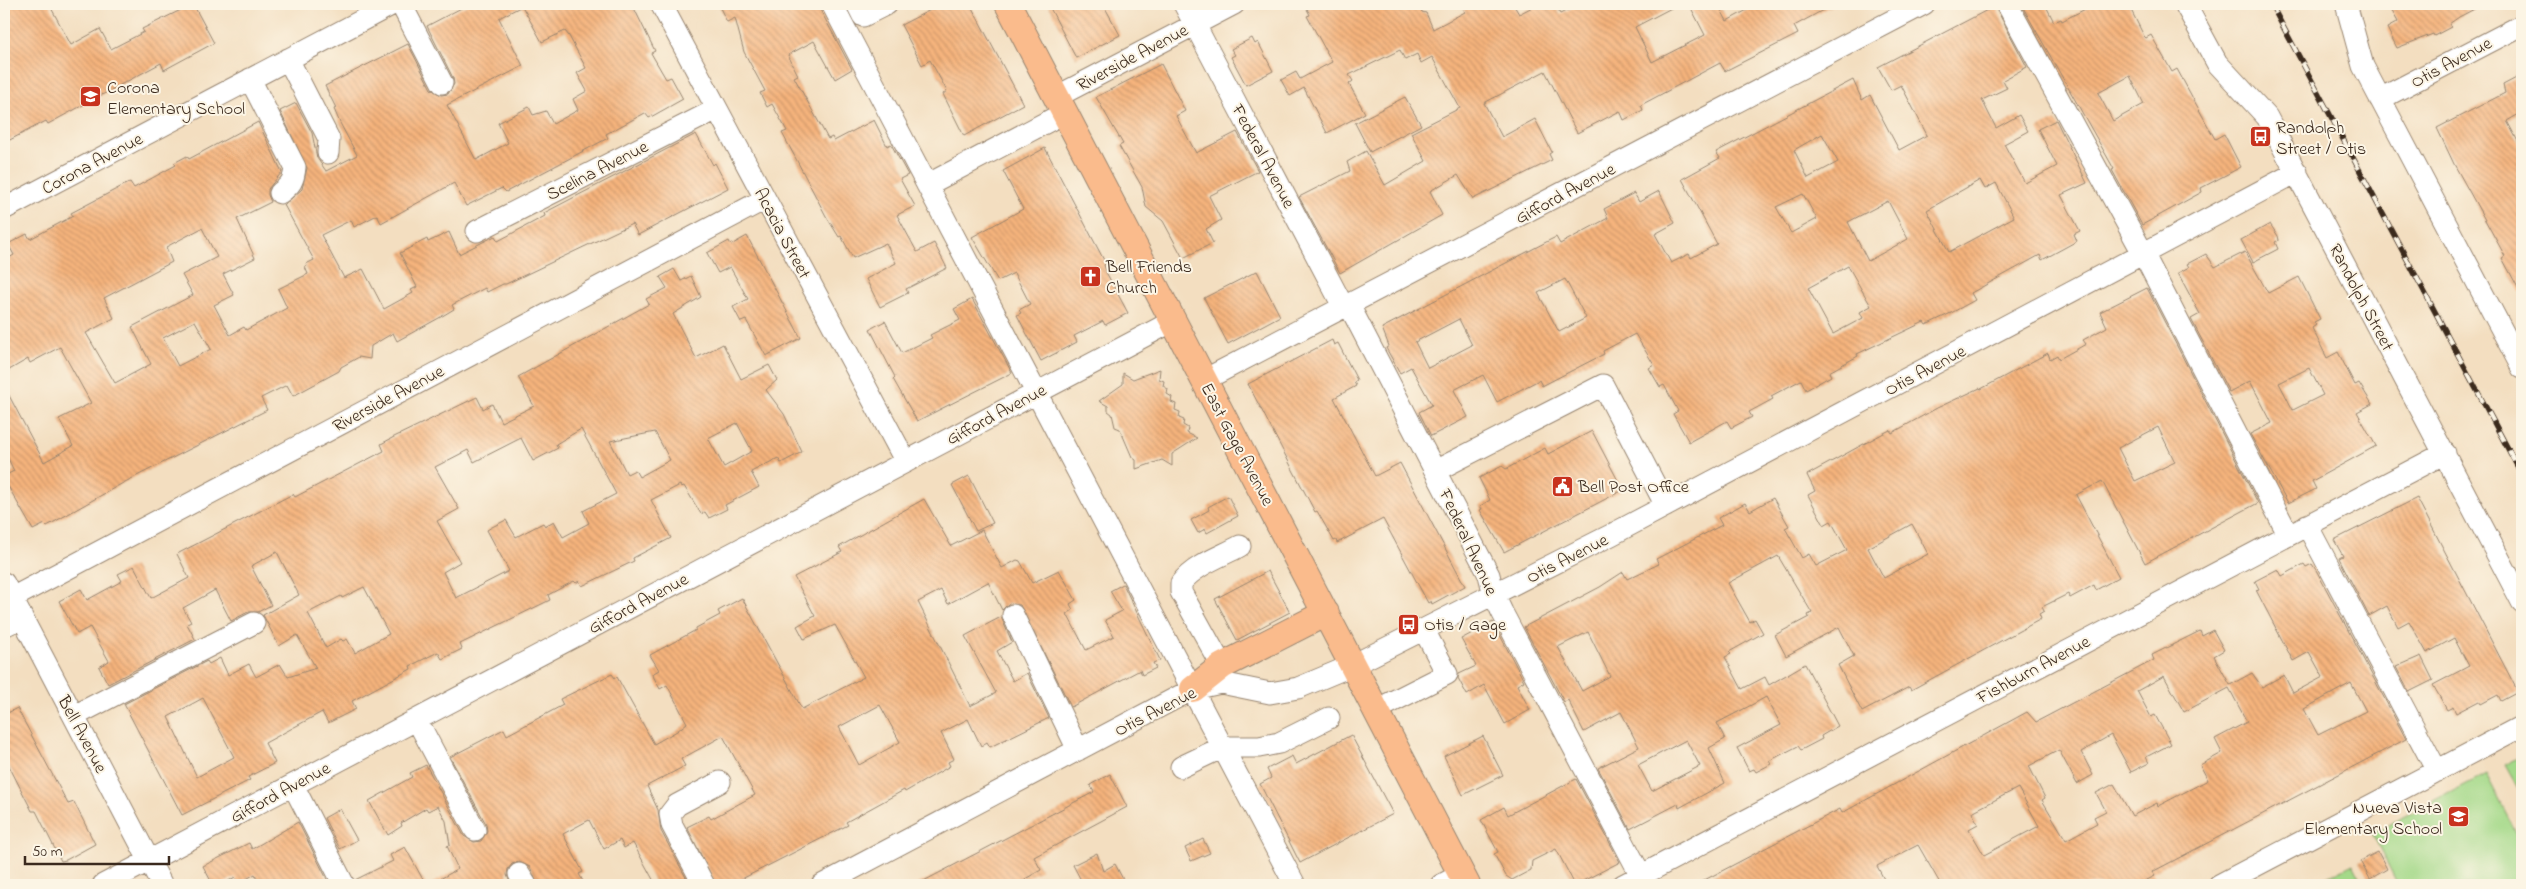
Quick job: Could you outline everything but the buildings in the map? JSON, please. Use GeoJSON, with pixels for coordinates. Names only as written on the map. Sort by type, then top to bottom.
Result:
{"type":"FeatureCollection","features":[{"type":"Feature","properties":{"kind":"main road","name":"East Gage Avenue"},"geometry":{"type":"LineString","coordinates":[[1008,4],[1353,665],[1457,882]]}},
{"type":"Feature","properties":{"kind":"main road"},"geometry":{"type":"LineString","coordinates":[[1193,689],[1222,666],[1326,613]]}},
{"type":"Feature","properties":{"kind":"street","name":"Corona Avenue"},"geometry":{"type":"LineString","coordinates":[[4,209],[393,4]]}},
{"type":"Feature","properties":{"kind":"street"},"geometry":{"type":"LineString","coordinates":[[401,4],[442,83]]}},
{"type":"Feature","properties":{"kind":"street","name":"Acacia Street"},"geometry":{"type":"LineString","coordinates":[[661,4],[906,462]]}},
{"type":"Feature","properties":{"kind":"street"},"geometry":{"type":"LineString","coordinates":[[832,4],[1295,885]]}},
{"type":"Feature","properties":{"kind":"street"},"geometry":{"type":"LineString","coordinates":[[857,4],[864,16],[887,4]]}},
{"type":"Feature","properties":{"kind":"street","name":"Federal Avenue"},"geometry":{"type":"LineString","coordinates":[[1184,4],[1489,575],[1494,595],[1637,882]]}},
{"type":"Feature","properties":{"kind":"street","name":"Riverside Avenue"},"geometry":{"type":"LineString","coordinates":[[927,185],[1195,24],[1234,4]]}},
{"type":"Feature","properties":{"kind":"street","name":"Gifford Avenue"},"geometry":{"type":"LineString","coordinates":[[1204,380],[1924,4]]}},
{"type":"Feature","properties":{"kind":"street"},"geometry":{"type":"LineString","coordinates":[[2007,4],[2144,255],[2437,771]]}},
{"type":"Feature","properties":{"kind":"street","name":"Randolph Street"},"geometry":{"type":"LineString","coordinates":[[2185,4],[2217,63],[2267,117],[2522,602]]}},
{"type":"Feature","properties":{"kind":"street"},"geometry":{"type":"LineString","coordinates":[[2346,4],[2363,66],[2522,366]]}},
{"type":"Feature","properties":{"kind":"street","name":"Otis Avenue"},"geometry":{"type":"LineString","coordinates":[[2380,99],[2522,25]]}},
{"type":"Feature","properties":{"kind":"street"},"geometry":{"type":"LineString","coordinates":[[288,59],[330,139],[328,153]]}},
{"type":"Feature","properties":{"kind":"street"},"geometry":{"type":"LineString","coordinates":[[250,79],[295,167],[294,178],[290,186],[280,193]]}},
{"type":"Feature","properties":{"kind":"street","name":"Scelina Avenue"},"geometry":{"type":"LineString","coordinates":[[477,231],[717,109]]}},
{"type":"Feature","properties":{"kind":"street","name":"Otis Avenue"},"geometry":{"type":"LineString","coordinates":[[822,885],[1193,689],[1221,683],[1270,693],[1298,688],[1353,665],[1666,506],[2144,255],[2297,172]]}},
{"type":"Feature","properties":{"kind":"street","name":"Riverside Avenue"},"geometry":{"type":"LineString","coordinates":[[8,590],[765,198]]}},
{"type":"Feature","properties":{"kind":"street","name":"Gifford Avenue"},"geometry":{"type":"LineString","coordinates":[[102,885],[1173,321]]}},
{"type":"Feature","properties":{"kind":"street"},"geometry":{"type":"LineString","coordinates":[[1435,471],[1603,385],[1666,506]]}},
{"type":"Feature","properties":{"kind":"street","name":"Fishburn Avenue"},"geometry":{"type":"LineString","coordinates":[[1637,882],[2444,453]]}},
{"type":"Feature","properties":{"kind":"street"},"geometry":{"type":"LineString","coordinates":[[1222,666],[1181,592],[1181,583],[1201,566],[1240,546]]}},
{"type":"Feature","properties":{"kind":"street","name":"Bell Avenue"},"geometry":{"type":"LineString","coordinates":[[8,590],[13,622],[74,716],[162,885]]}},
{"type":"Feature","properties":{"kind":"street"},"geometry":{"type":"LineString","coordinates":[[1012,615],[1078,750]]}},
{"type":"Feature","properties":{"kind":"street"},"geometry":{"type":"LineString","coordinates":[[74,716],[254,623]]}},
{"type":"Feature","properties":{"kind":"street"},"geometry":{"type":"LineString","coordinates":[[1376,710],[1447,674],[1424,630]]}},
{"type":"Feature","properties":{"kind":"street"},"geometry":{"type":"LineString","coordinates":[[1181,766],[1223,747],[1260,747],[1278,743],[1329,718]]}},
{"type":"Feature","properties":{"kind":"street"},"geometry":{"type":"LineString","coordinates":[[417,720],[475,830]]}},
{"type":"Feature","properties":{"kind":"street"},"geometry":{"type":"LineString","coordinates":[[2219,885],[2522,726]]}},
{"type":"Feature","properties":{"kind":"street"},"geometry":{"type":"LineString","coordinates":[[704,885],[672,825],[670,814],[676,805],[720,782]]}},
{"type":"Feature","properties":{"kind":"street"},"geometry":{"type":"LineString","coordinates":[[293,785],[344,885]]}},
{"type":"Feature","properties":{"kind":"green space"},"geometry":{"type":"Polygon","coordinates":[[[2522,756],[2522,791],[2520,792],[2505,765],[2522,756]]]}},
{"type":"Feature","properties":{"kind":"green space","name":"Nueva Vista Elementary School"},"geometry":{"type":"Polygon","coordinates":[[[2486,774],[2522,844],[2522,885],[2398,885],[2372,833],[2486,774]]]}},
{"type":"Feature","properties":{"kind":"green space"},"geometry":{"type":"Polygon","coordinates":[[[2353,864],[2364,885],[2311,885],[2353,864]]]}},
{"type":"Feature","properties":{"kind":"railway"},"geometry":{"type":"LineString","coordinates":[[2271,4],[2522,475]]}},
{"type":"Feature","properties":{"kind":"place","name":"Corona Elementary School"},"geometry":{"type":"Point","coordinates":[91,97]}},
{"type":"Feature","properties":{"kind":"place","name":"Randolph Street / Otis"},"geometry":{"type":"Point","coordinates":[2260,137]}},
{"type":"Feature","properties":{"kind":"place","name":"Bell Friends Church"},"geometry":{"type":"Point","coordinates":[1090,276]}},
{"type":"Feature","properties":{"kind":"place","name":"Bell Post Office"},"geometry":{"type":"Point","coordinates":[1562,486]}},
{"type":"Feature","properties":{"kind":"place","name":"Otis / Gage"},"geometry":{"type":"Point","coordinates":[1408,624]}},
{"type":"Feature","properties":{"kind":"place","name":"Nueva Vista Elementary School"},"geometry":{"type":"Point","coordinates":[2458,817]}}]}
